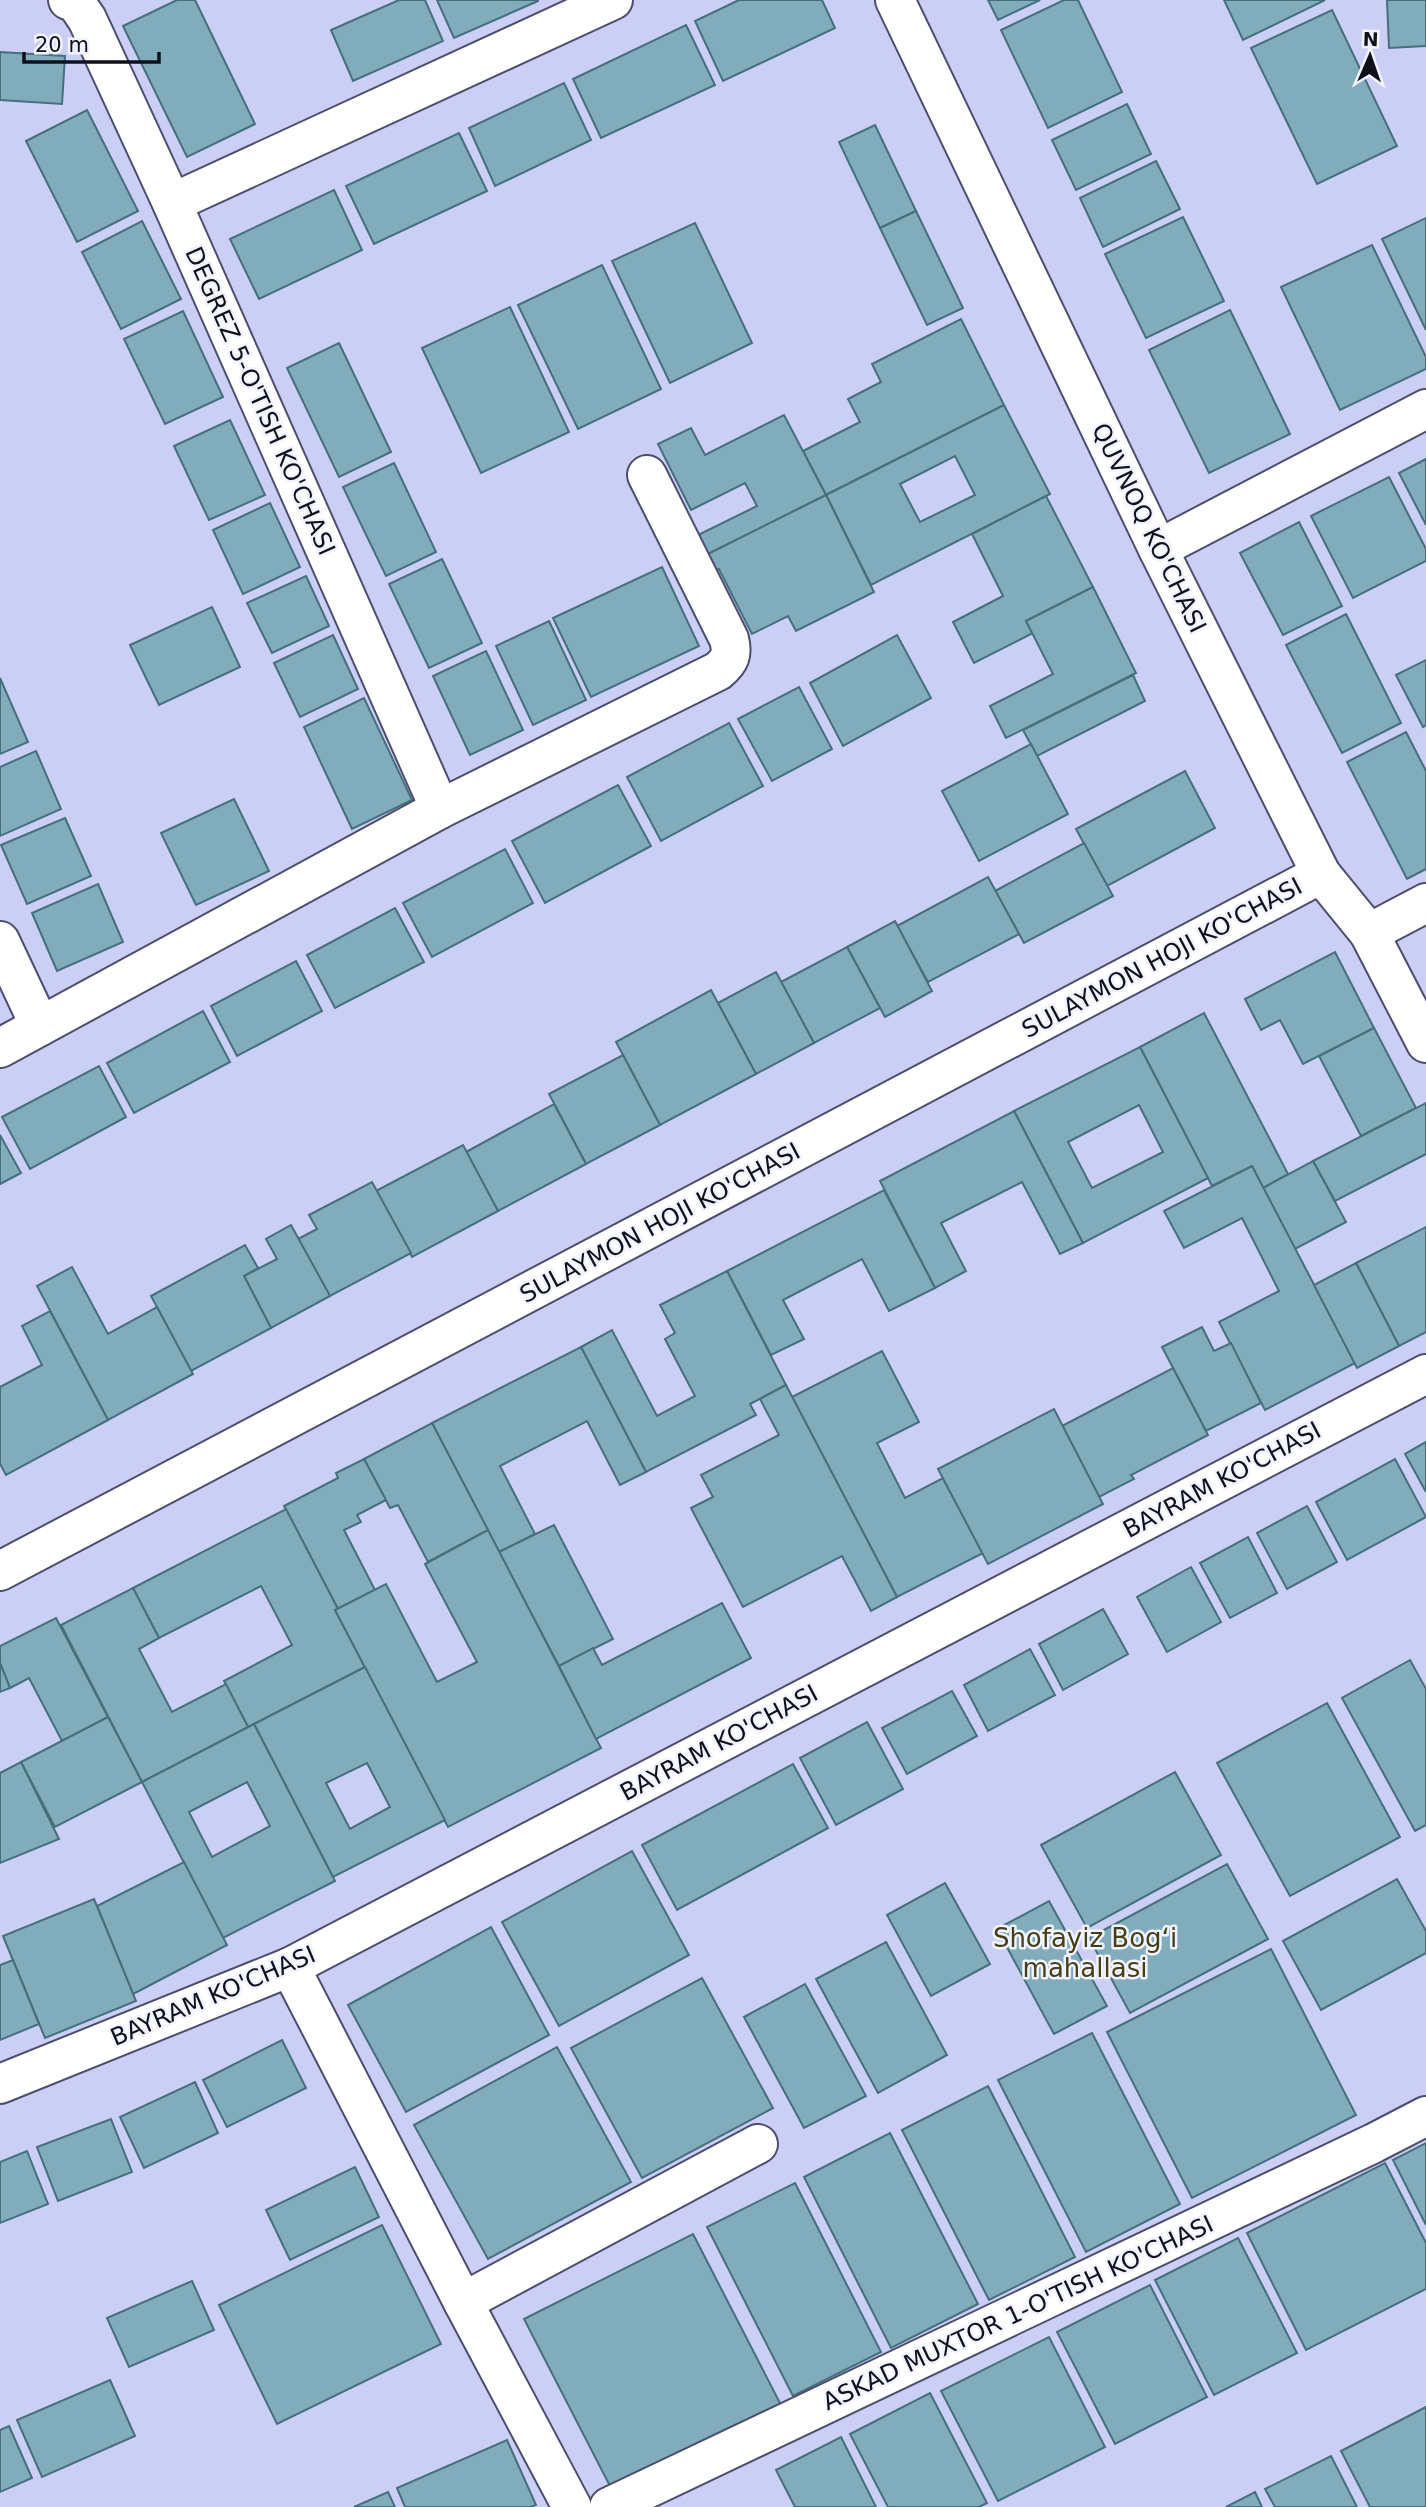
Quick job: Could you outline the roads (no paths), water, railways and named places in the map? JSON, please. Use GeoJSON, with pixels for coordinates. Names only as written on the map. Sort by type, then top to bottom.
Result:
{"type":"FeatureCollection","features":[{"type":"Feature","properties":{"kind":"street","name":"DEGREZ 5-O'TISH KO'CHASI"},"geometry":{"type":"LineString","coordinates":[[68,0],[76,3],[87,19],[173,203],[440,809]]}},
{"type":"Feature","properties":{"kind":"street"},"geometry":{"type":"LineString","coordinates":[[173,203],[612,0]]}},
{"type":"Feature","properties":{"kind":"street","name":"QUVNOQ KO'CHASI"},"geometry":{"type":"LineString","coordinates":[[895,0],[1158,549],[1321,874],[1369,933],[1426,1043]]}},
{"type":"Feature","properties":{"kind":"street"},"geometry":{"type":"LineString","coordinates":[[1158,549],[1426,409]]}},
{"type":"Feature","properties":{"kind":"street"},"geometry":{"type":"LineString","coordinates":[[0,1048],[440,809],[718,671],[728,663],[732,652],[729,639],[647,475]]}},
{"type":"Feature","properties":{"kind":"street","name":"SULAYMON HOJI KO'CHASI"},"geometry":{"type":"LineString","coordinates":[[0,1571],[1321,874]]}},
{"type":"Feature","properties":{"kind":"street"},"geometry":{"type":"LineString","coordinates":[[1369,933],[1426,903]]}},
{"type":"Feature","properties":{"kind":"street"},"geometry":{"type":"LineString","coordinates":[[0,941],[40,1026]]}},
{"type":"Feature","properties":{"kind":"street","name":"BAYRAM KO'CHASI"},"geometry":{"type":"LineString","coordinates":[[0,2084],[290,1967],[1426,1374]]}},
{"type":"Feature","properties":{"kind":"street"},"geometry":{"type":"LineString","coordinates":[[290,1967],[572,2507]]}},
{"type":"Feature","properties":{"kind":"street","name":"ASKAD MUXTOR 1-O'TISH KO'CHASI"},"geometry":{"type":"LineString","coordinates":[[609,2507],[1426,2116]]}},
{"type":"Feature","properties":{"kind":"street"},"geometry":{"type":"LineString","coordinates":[[463,2302],[758,2144]]}},
{"type":"Feature","properties":{"kind":"district","name":"Shofayiz Bogʻi mahallasi"},"geometry":{"type":"Point","coordinates":[1085,1952]}}]}
